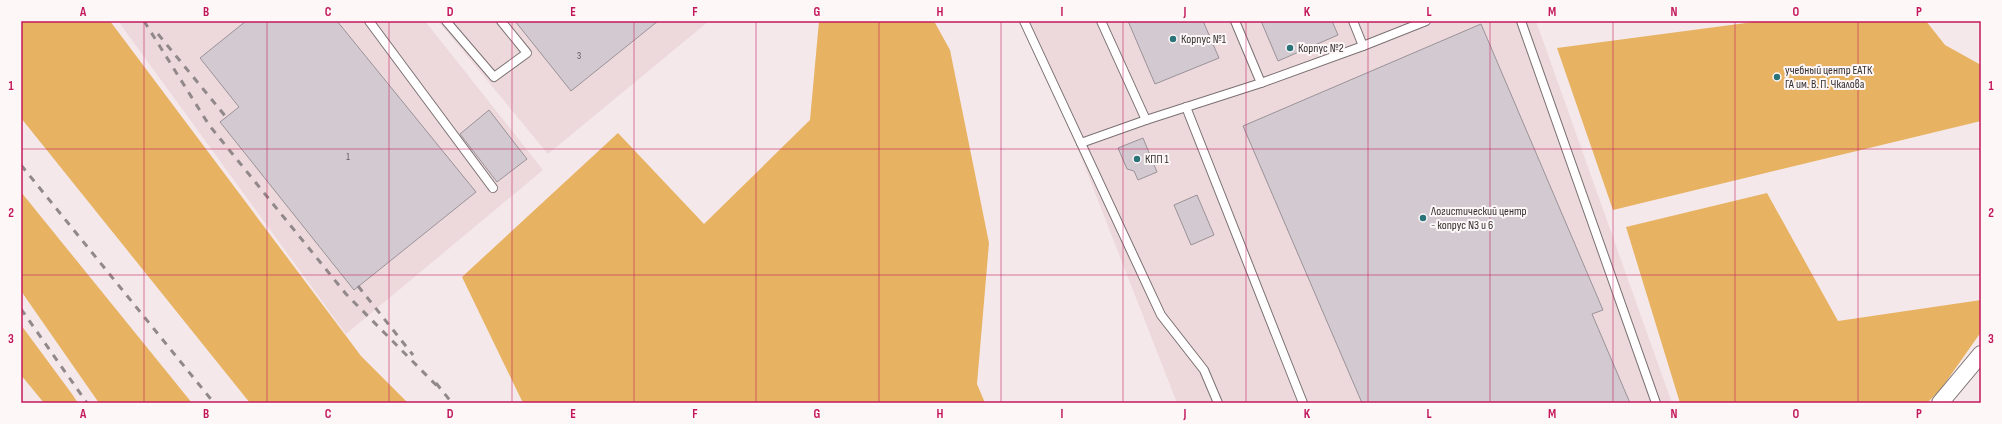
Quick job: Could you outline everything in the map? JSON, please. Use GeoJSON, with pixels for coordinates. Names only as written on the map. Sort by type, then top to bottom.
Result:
{"type":"FeatureCollection","features":[{"type":"Feature","properties":{"kind":"street"},"geometry":{"type":"LineString","coordinates":[[1940,403],[1981,354]]}},
{"type":"Feature","properties":{"kind":"lane"},"geometry":{"type":"LineString","coordinates":[[369,21],[493,188]]}},
{"type":"Feature","properties":{"kind":"lane"},"geometry":{"type":"LineString","coordinates":[[446,21],[494,77],[527,53],[501,21]]}},
{"type":"Feature","properties":{"kind":"lane"},"geometry":{"type":"LineString","coordinates":[[1024,21],[1161,315],[1204,370],[1218,403]]}},
{"type":"Feature","properties":{"kind":"lane"},"geometry":{"type":"LineString","coordinates":[[1101,21],[1146,120]]}},
{"type":"Feature","properties":{"kind":"lane"},"geometry":{"type":"LineString","coordinates":[[1235,21],[1261,83]]}},
{"type":"Feature","properties":{"kind":"lane"},"geometry":{"type":"LineString","coordinates":[[1353,21],[1363,46]]}},
{"type":"Feature","properties":{"kind":"lane"},"geometry":{"type":"LineString","coordinates":[[1081,143],[1146,120],[1261,83],[1363,46],[1426,21]]}},
{"type":"Feature","properties":{"kind":"lane"},"geometry":{"type":"LineString","coordinates":[[1521,21],[1656,403]]}},
{"type":"Feature","properties":{"kind":"lane"},"geometry":{"type":"LineString","coordinates":[[1186,107],[1302,403]]}},
{"type":"Feature","properties":{"kind":"shaded area"},"geometry":{"type":"Polygon","coordinates":[[[21,21],[110,21],[361,356],[408,403],[250,403],[21,118],[21,21]]]}},
{"type":"Feature","properties":{"kind":"shaded area"},"geometry":{"type":"Polygon","coordinates":[[[118,21],[425,21],[543,170],[346,334],[118,21]]]}},
{"type":"Feature","properties":{"kind":"shaded area"},"geometry":{"type":"Polygon","coordinates":[[[438,21],[709,21],[548,154],[438,21]]]}},
{"type":"Feature","properties":{"kind":"shaded area"},"geometry":{"type":"Polygon","coordinates":[[[819,21],[934,21],[950,50],[989,243],[977,384],[985,403],[523,403],[462,277],[618,133],[704,224],[810,120],[819,21]]]}},
{"type":"Feature","properties":{"kind":"shaded area"},"geometry":{"type":"Polygon","coordinates":[[[1028,21],[1536,21],[1672,403],[1177,403],[1028,21]]]}},
{"type":"Feature","properties":{"kind":"shaded area","name":"учебный центр ЕАТК ГА им. В. П. Чкалова"},"geometry":{"type":"Polygon","coordinates":[[[1761,21],[1926,21],[1945,45],[1981,65],[1981,121],[1613,210],[1557,48],[1761,21]]]}},
{"type":"Feature","properties":{"kind":"shaded area"},"geometry":{"type":"Polygon","coordinates":[[[21,192],[192,403],[99,403],[21,291],[21,192]]]}},
{"type":"Feature","properties":{"kind":"shaded area"},"geometry":{"type":"Polygon","coordinates":[[[1767,193],[1838,321],[1981,300],[1981,332],[1941,389],[1927,403],[1680,403],[1626,227],[1767,193]]]}},
{"type":"Feature","properties":{"kind":"shaded area"},"geometry":{"type":"Polygon","coordinates":[[[21,325],[78,403],[44,403],[21,375],[21,325]]]}},
{"type":"Feature","properties":{"kind":"building"},"geometry":{"type":"Polygon","coordinates":[[[246,21],[337,21],[476,192],[354,290],[220,122],[239,107],[200,58],[246,21]]]}},
{"type":"Feature","properties":{"kind":"building"},"geometry":{"type":"Polygon","coordinates":[[[515,21],[658,21],[571,91],[515,21]]]}},
{"type":"Feature","properties":{"kind":"building","name":"Корпус №1"},"geometry":{"type":"Polygon","coordinates":[[[1128,21],[1203,21],[1219,58],[1155,84],[1128,21]]]}},
{"type":"Feature","properties":{"kind":"building","name":"Корпус №2"},"geometry":{"type":"Polygon","coordinates":[[[1261,21],[1332,21],[1338,35],[1278,61],[1261,21]]]}},
{"type":"Feature","properties":{"kind":"building","name":"Логистический центр - копрус N3 и 6"},"geometry":{"type":"Polygon","coordinates":[[[1481,24],[1603,310],[1592,314],[1630,403],[1362,403],[1243,126],[1481,24]]]}},
{"type":"Feature","properties":{"kind":"building"},"geometry":{"type":"Polygon","coordinates":[[[489,110],[527,159],[497,182],[460,134],[489,110]]]}},
{"type":"Feature","properties":{"kind":"building","name":"КПП 1"},"geometry":{"type":"Polygon","coordinates":[[[1143,138],[1157,172],[1138,180],[1134,171],[1127,169],[1118,148],[1143,138]]]}},
{"type":"Feature","properties":{"kind":"building"},"geometry":{"type":"Polygon","coordinates":[[[1197,195],[1214,235],[1191,245],[1174,205],[1197,195]]]}},
{"type":"Feature","properties":{"kind":"railway"},"geometry":{"type":"LineString","coordinates":[[144,21],[209,125],[346,294],[439,388]]}},
{"type":"Feature","properties":{"kind":"railway"},"geometry":{"type":"LineString","coordinates":[[158,34],[226,117]]}},
{"type":"Feature","properties":{"kind":"railway"},"geometry":{"type":"LineString","coordinates":[[21,165],[214,403]]}},
{"type":"Feature","properties":{"kind":"railway"},"geometry":{"type":"LineString","coordinates":[[358,286],[413,355]]}},
{"type":"Feature","properties":{"kind":"railway"},"geometry":{"type":"LineString","coordinates":[[21,309],[87,403]]}},
{"type":"Feature","properties":{"kind":"railway"},"geometry":{"type":"LineString","coordinates":[[436,383],[452,403]]}},
{"type":"Feature","properties":{"kind":"place","name":"Корпус №1"},"geometry":{"type":"Point","coordinates":[1173,39]}},
{"type":"Feature","properties":{"kind":"place","name":"Корпус №2"},"geometry":{"type":"Point","coordinates":[1290,48]}},
{"type":"Feature","properties":{"kind":"place","name":"учебный центр ЕАТК ГА им. В. П. Чкалова"},"geometry":{"type":"Point","coordinates":[1777,77]}},
{"type":"Feature","properties":{"kind":"place","name":"КПП 1"},"geometry":{"type":"Point","coordinates":[1137,159]}},
{"type":"Feature","properties":{"kind":"place","name":"Логистический центр - копрус N3 и 6"},"geometry":{"type":"Point","coordinates":[1423,218]}}]}
